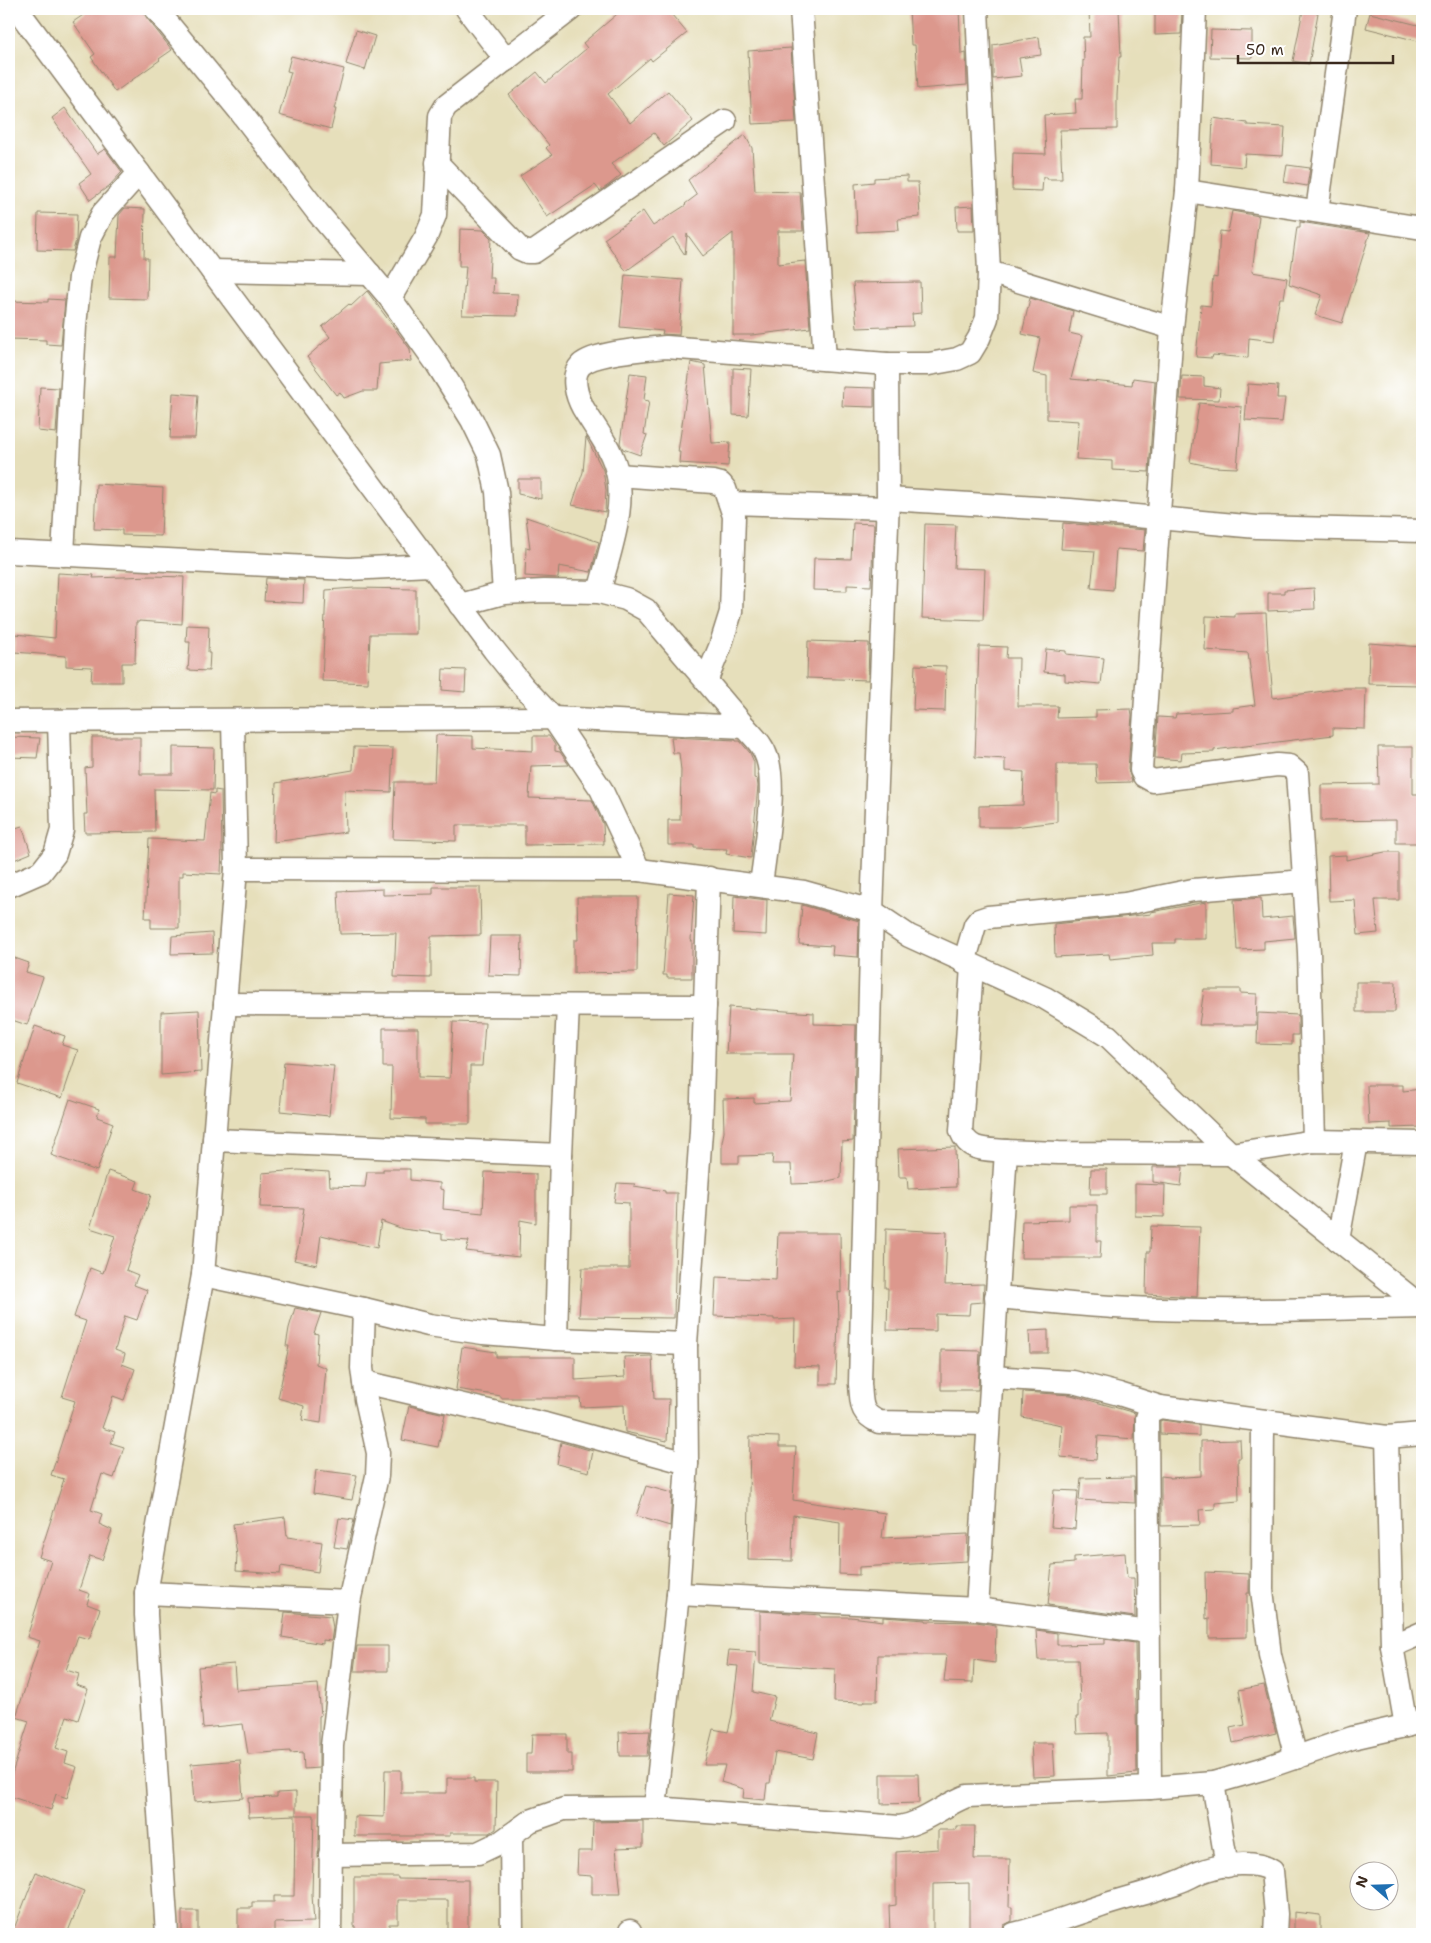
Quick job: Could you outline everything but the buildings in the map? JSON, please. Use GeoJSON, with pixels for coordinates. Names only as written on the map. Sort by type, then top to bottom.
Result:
{"type":"FeatureCollection","features":[{"type":"Feature","properties":{"kind":"street"},"geometry":{"type":"LineString","coordinates":[[16,9],[460,605],[523,686],[553,718],[601,789],[638,870]]}},
{"type":"Feature","properties":{"kind":"street"},"geometry":{"type":"LineString","coordinates":[[156,9],[239,110],[318,213],[390,298],[437,364],[472,420],[489,455],[497,492],[504,593]]}},
{"type":"Feature","properties":{"kind":"street"},"geometry":{"type":"LineString","coordinates":[[467,9],[506,60]]}},
{"type":"Feature","properties":{"kind":"street"},"geometry":{"type":"LineString","coordinates":[[390,298],[431,227],[435,215],[440,116],[446,106],[571,9]]}},
{"type":"Feature","properties":{"kind":"street"},"geometry":{"type":"LineString","coordinates":[[801,9],[825,359]]}},
{"type":"Feature","properties":{"kind":"street"},"geometry":{"type":"LineString","coordinates":[[599,592],[614,532],[620,493],[618,475],[603,436],[583,407],[577,394],[576,373],[580,365],[593,358],[636,350],[666,347],[887,364],[929,364],[957,359],[970,352],[979,338],[986,318],[989,272],[977,9]]}},
{"type":"Feature","properties":{"kind":"street"},"geometry":{"type":"LineString","coordinates":[[1195,9],[1187,191],[1172,328],[1141,770],[1144,776],[1153,781],[1277,765],[1289,766],[1297,773],[1309,952],[1314,1141]]}},
{"type":"Feature","properties":{"kind":"street"},"geometry":{"type":"LineString","coordinates":[[1317,211],[1345,9]]}},
{"type":"Feature","properties":{"kind":"street"},"geometry":{"type":"LineString","coordinates":[[437,163],[520,249],[526,252],[534,252],[725,120]]}},
{"type":"Feature","properties":{"kind":"street"},"geometry":{"type":"LineString","coordinates":[[64,555],[75,326],[80,277],[90,238],[103,213],[139,173]]}},
{"type":"Feature","properties":{"kind":"street"},"geometry":{"type":"LineString","coordinates":[[1187,191],[1422,228]]}},
{"type":"Feature","properties":{"kind":"street"},"geometry":{"type":"LineString","coordinates":[[212,271],[370,274]]}},
{"type":"Feature","properties":{"kind":"street"},"geometry":{"type":"LineString","coordinates":[[989,272],[1172,328]]}},
{"type":"Feature","properties":{"kind":"street"},"geometry":{"type":"LineString","coordinates":[[887,364],[888,504],[872,911],[860,1384],[862,1408],[869,1418],[879,1422],[988,1424]]}},
{"type":"Feature","properties":{"kind":"street"},"geometry":{"type":"LineString","coordinates":[[618,475],[713,482],[721,484],[725,489],[734,516],[731,612],[720,647],[706,681]]}},
{"type":"Feature","properties":{"kind":"street"},"geometry":{"type":"LineString","coordinates":[[730,503],[888,504],[1070,510],[1257,527],[1422,531]]}},
{"type":"Feature","properties":{"kind":"street"},"geometry":{"type":"LineString","coordinates":[[9,552],[349,569],[430,565]]}},
{"type":"Feature","properties":{"kind":"street"},"geometry":{"type":"LineString","coordinates":[[460,605],[504,593],[544,591],[599,592],[626,599],[646,610],[759,742],[767,758],[771,784],[761,885]]}},
{"type":"Feature","properties":{"kind":"street"},"geometry":{"type":"LineString","coordinates":[[9,721],[553,718],[745,727]]}},
{"type":"Feature","properties":{"kind":"street"},"geometry":{"type":"LineString","coordinates":[[167,1934],[146,1593],[203,1275],[236,869],[233,720]]}},
{"type":"Feature","properties":{"kind":"street"},"geometry":{"type":"LineString","coordinates":[[9,886],[41,872],[55,854],[62,830],[59,721]]}},
{"type":"Feature","properties":{"kind":"street"},"geometry":{"type":"LineString","coordinates":[[236,869],[638,870],[710,878],[804,892],[872,911],[909,936],[1045,998],[1108,1036],[1230,1154],[1422,1307]]}},
{"type":"Feature","properties":{"kind":"street"},"geometry":{"type":"LineString","coordinates":[[655,1808],[678,1594],[687,1463],[686,1344],[701,1132],[710,878]]}},
{"type":"Feature","properties":{"kind":"street"},"geometry":{"type":"LineString","coordinates":[[1304,881],[1193,890],[1125,904],[988,917],[979,920],[975,925],[968,964],[961,1131],[964,1141],[972,1147],[1006,1151],[1230,1154],[1314,1141],[1422,1143]]}},
{"type":"Feature","properties":{"kind":"street"},"geometry":{"type":"LineString","coordinates":[[225,1004],[705,1006]]}},
{"type":"Feature","properties":{"kind":"street"},"geometry":{"type":"LineString","coordinates":[[556,1338],[561,1154],[568,1006]]}},
{"type":"Feature","properties":{"kind":"street"},"geometry":{"type":"LineString","coordinates":[[214,1140],[561,1154]]}},
{"type":"Feature","properties":{"kind":"street"},"geometry":{"type":"LineString","coordinates":[[1338,1240],[1356,1142]]}},
{"type":"Feature","properties":{"kind":"street"},"geometry":{"type":"LineString","coordinates":[[977,1609],[1006,1151]]}},
{"type":"Feature","properties":{"kind":"street"},"geometry":{"type":"LineString","coordinates":[[203,1275],[364,1309],[429,1325],[483,1333],[686,1344]]}},
{"type":"Feature","properties":{"kind":"street"},"geometry":{"type":"LineString","coordinates":[[996,1297],[1114,1307],[1192,1309],[1282,1310],[1422,1307]]}},
{"type":"Feature","properties":{"kind":"street"},"geometry":{"type":"LineString","coordinates":[[330,1934],[332,1746],[349,1602],[377,1476],[378,1452],[366,1399],[362,1368],[364,1309]]}},
{"type":"Feature","properties":{"kind":"street"},"geometry":{"type":"LineString","coordinates":[[991,1377],[1073,1382],[1160,1407],[1264,1421],[1387,1437],[1422,1434]]}},
{"type":"Feature","properties":{"kind":"street"},"geometry":{"type":"LineString","coordinates":[[364,1382],[545,1424],[687,1463]]}},
{"type":"Feature","properties":{"kind":"street"},"geometry":{"type":"LineString","coordinates":[[1150,1788],[1147,1418],[1149,1412],[1160,1407]]}},
{"type":"Feature","properties":{"kind":"street"},"geometry":{"type":"LineString","coordinates":[[1264,1421],[1262,1590],[1270,1655],[1296,1758]]}},
{"type":"Feature","properties":{"kind":"street"},"geometry":{"type":"LineString","coordinates":[[330,1855],[478,1853],[511,1835],[530,1821],[564,1809],[655,1808],[899,1827],[922,1821],[956,1800],[967,1796],[1150,1788],[1213,1783],[1296,1758],[1352,1738],[1414,1724],[1392,1646],[1387,1437]]}},
{"type":"Feature","properties":{"kind":"street"},"geometry":{"type":"LineString","coordinates":[[146,1593],[349,1602]]}},
{"type":"Feature","properties":{"kind":"street"},"geometry":{"type":"LineString","coordinates":[[678,1594],[977,1609],[1149,1632]]}},
{"type":"Feature","properties":{"kind":"street"},"geometry":{"type":"LineString","coordinates":[[1392,1646],[1422,1633]]}},
{"type":"Feature","properties":{"kind":"street"},"geometry":{"type":"LineString","coordinates":[[1213,1783],[1227,1866]]}},
{"type":"Feature","properties":{"kind":"street"},"geometry":{"type":"LineString","coordinates":[[511,1835],[512,1934]]}},
{"type":"Feature","properties":{"kind":"street"},"geometry":{"type":"LineString","coordinates":[[1014,1934],[1042,1931],[1098,1907],[1178,1882],[1206,1870],[1227,1866],[1253,1865],[1266,1866],[1272,1872],[1276,1914],[1275,1934]]}}]}
